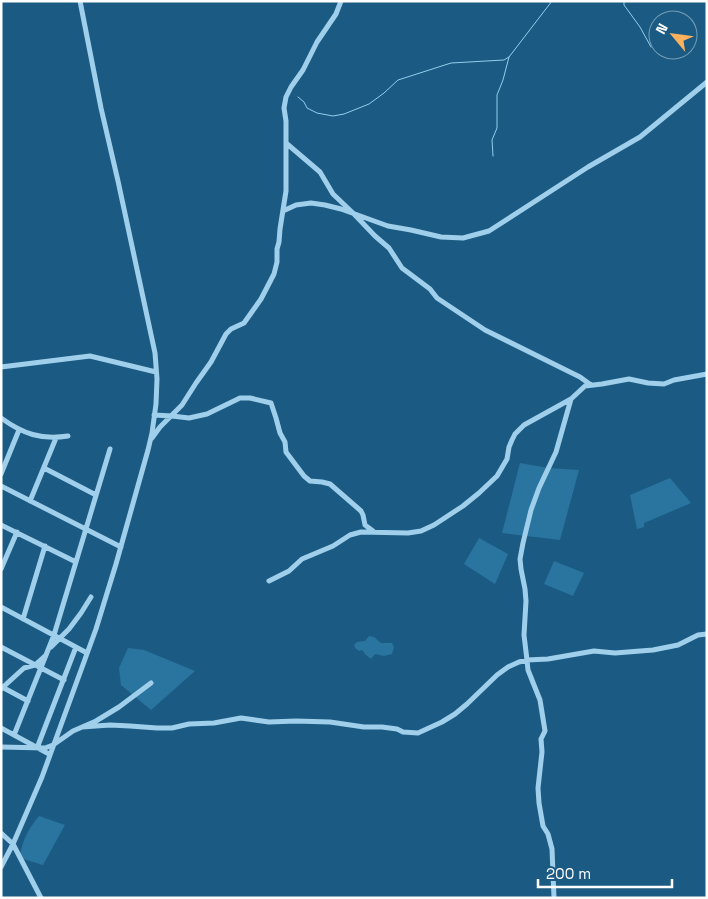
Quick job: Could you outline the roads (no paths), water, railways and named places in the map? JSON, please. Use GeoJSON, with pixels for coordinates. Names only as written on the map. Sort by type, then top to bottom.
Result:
{"type":"FeatureCollection","features":[{"type":"Feature","properties":{"kind":"street"},"geometry":{"type":"LineString","coordinates":[[1,867],[42,777],[52,745],[96,629],[151,440],[156,404],[155,348],[88,47],[80,1]]}},
{"type":"Feature","properties":{"kind":"street"},"geometry":{"type":"LineString","coordinates":[[151,440],[160,427],[182,405],[211,362],[226,334],[231,329],[244,323],[261,299],[274,274],[286,191],[286,122],[284,108],[286,97],[303,70],[317,42],[336,14],[341,1]]}},
{"type":"Feature","properties":{"kind":"street"},"geometry":{"type":"LineString","coordinates":[[283,211],[296,205],[311,203],[341,208],[388,226],[442,238],[463,238],[489,231],[640,136],[707,82]]}},
{"type":"Feature","properties":{"kind":"street"},"geometry":{"type":"LineString","coordinates":[[286,143],[320,172],[333,194],[389,248],[402,268],[430,289],[437,298],[485,330],[580,378],[591,386]]}},
{"type":"Feature","properties":{"kind":"street"},"geometry":{"type":"LineString","coordinates":[[1,367],[90,356],[156,372]]}},
{"type":"Feature","properties":{"kind":"street"},"geometry":{"type":"LineString","coordinates":[[269,581],[289,571],[302,559],[333,546],[350,535],[361,532],[421,532],[434,525],[479,494],[498,476],[507,459],[512,440],[524,425],[571,399],[585,386],[629,379],[664,384],[674,380],[707,374]]}},
{"type":"Feature","properties":{"kind":"street"},"geometry":{"type":"LineString","coordinates":[[154,415],[189,418],[207,414],[240,398],[250,398],[270,403],[285,442],[286,452],[304,476],[310,481],[330,484],[361,510],[364,525],[374,532]]}},
{"type":"Feature","properties":{"kind":"street"},"geometry":{"type":"LineString","coordinates":[[554,898],[552,849],[548,834],[543,826],[538,788],[542,752],[541,739],[546,731],[540,700],[526,660],[524,635],[526,596],[520,559],[531,510],[556,452],[571,399]]}},
{"type":"Feature","properties":{"kind":"street"},"geometry":{"type":"LineString","coordinates":[[1,418],[29,434],[56,438],[68,436]]}},
{"type":"Feature","properties":{"kind":"street"},"geometry":{"type":"LineString","coordinates":[[1,474],[19,430]]}},
{"type":"Feature","properties":{"kind":"street"},"geometry":{"type":"LineString","coordinates":[[30,501],[56,438]]}},
{"type":"Feature","properties":{"kind":"street"},"geometry":{"type":"LineString","coordinates":[[57,637],[76,562],[110,449]]}},
{"type":"Feature","properties":{"kind":"street"},"geometry":{"type":"LineString","coordinates":[[44,468],[96,495]]}},
{"type":"Feature","properties":{"kind":"street"},"geometry":{"type":"LineString","coordinates":[[1,486],[121,547]]}},
{"type":"Feature","properties":{"kind":"street"},"geometry":{"type":"LineString","coordinates":[[1,525],[76,562]]}},
{"type":"Feature","properties":{"kind":"street"},"geometry":{"type":"LineString","coordinates":[[1,569],[17,532]]}},
{"type":"Feature","properties":{"kind":"street"},"geometry":{"type":"LineString","coordinates":[[23,619],[44,546]]}},
{"type":"Feature","properties":{"kind":"street"},"geometry":{"type":"LineString","coordinates":[[28,701],[2,688],[24,668],[35,665],[44,658],[57,637],[69,628],[82,613],[91,597]]}},
{"type":"Feature","properties":{"kind":"street"},"geometry":{"type":"LineString","coordinates":[[1,607],[87,653]]}},
{"type":"Feature","properties":{"kind":"street"},"geometry":{"type":"LineString","coordinates":[[82,727],[110,725],[172,728],[189,724],[214,723],[241,718],[269,722],[330,722],[418,733],[455,714],[468,704],[497,675],[508,667],[526,660],[548,659],[594,652],[614,653],[654,650],[678,645],[698,634],[707,634]]}},
{"type":"Feature","properties":{"kind":"street"},"geometry":{"type":"LineString","coordinates":[[1,647],[64,680]]}},
{"type":"Feature","properties":{"kind":"street"},"geometry":{"type":"LineString","coordinates":[[37,748],[76,647]]}},
{"type":"Feature","properties":{"kind":"street"},"geometry":{"type":"LineString","coordinates":[[14,735],[47,652]]}},
{"type":"Feature","properties":{"kind":"street"},"geometry":{"type":"LineString","coordinates":[[1,747],[45,748],[119,707],[151,683]]}},
{"type":"Feature","properties":{"kind":"street"},"geometry":{"type":"LineString","coordinates":[[1,728],[49,754]]}},
{"type":"Feature","properties":{"kind":"street"},"geometry":{"type":"LineString","coordinates":[[1,833],[13,844],[41,898]]}},
{"type":"Feature","properties":{"kind":"waterway"},"geometry":{"type":"LineString","coordinates":[[298,97],[307,108],[317,113],[333,116],[344,114],[369,104],[398,80],[451,63],[504,60],[509,57],[552,1]]}},
{"type":"Feature","properties":{"kind":"waterway"},"geometry":{"type":"LineString","coordinates":[[624,1],[624,5],[648,42]]}},
{"type":"Feature","properties":{"kind":"waterway"},"geometry":{"type":"LineString","coordinates":[[493,156],[492,140],[497,128],[497,95],[509,57]]}}]}
